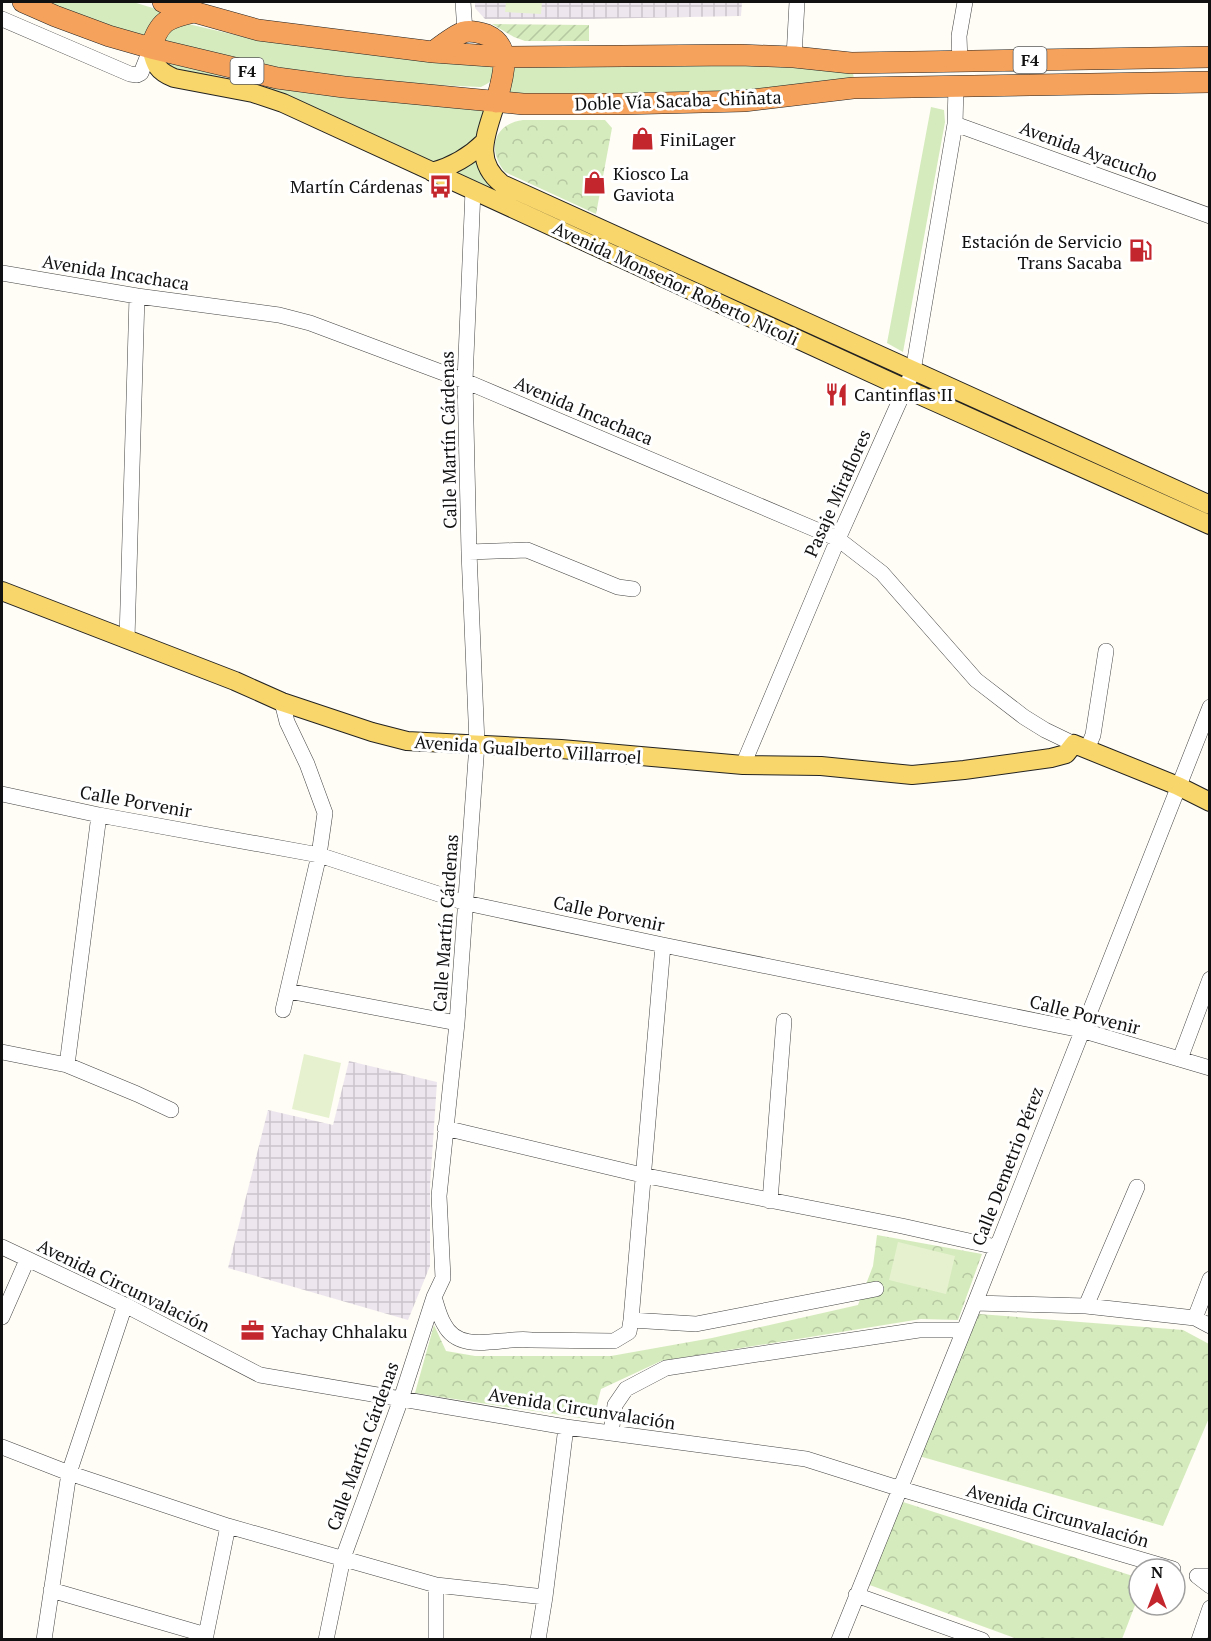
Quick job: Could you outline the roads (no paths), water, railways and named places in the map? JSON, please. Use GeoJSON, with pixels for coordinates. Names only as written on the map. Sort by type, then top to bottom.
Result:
{"type":"FeatureCollection","features":[{"type":"Feature","properties":{"kind":"highway","name":"F4"},"geometry":{"type":"LineString","coordinates":[[23,2],[84,28],[151,48]]}},
{"type":"Feature","properties":{"kind":"highway","name":"F4"},"geometry":{"type":"LineString","coordinates":[[163,2],[258,30],[504,57],[740,55],[794,57],[851,63],[1209,57]]}},
{"type":"Feature","properties":{"kind":"highway"},"geometry":{"type":"LineString","coordinates":[[151,48],[158,28],[166,20],[194,12]]}},
{"type":"Feature","properties":{"kind":"highway"},"geometry":{"type":"LineString","coordinates":[[433,51],[465,32],[484,34],[493,38],[498,43],[504,57],[503,76],[496,102]]}},
{"type":"Feature","properties":{"kind":"highway","name":"Doble Vía Sacaba-Chiñata"},"geometry":{"type":"LineString","coordinates":[[151,48],[277,78],[344,87],[523,104],[744,101],[853,88],[1209,82]]}},
{"type":"Feature","properties":{"kind":"main road","name":"Avenida Monseñor Roberto Nicoli"},"geometry":{"type":"LineString","coordinates":[[151,48],[157,66],[163,74],[253,93],[283,103],[1209,525]]}},
{"type":"Feature","properties":{"kind":"main road","name":"Avenida Monseñor Roberto Nicoli"},"geometry":{"type":"LineString","coordinates":[[496,102],[484,142],[483,155],[493,177],[502,184],[1209,505]]}},
{"type":"Feature","properties":{"kind":"main road"},"geometry":{"type":"LineString","coordinates":[[432,172],[458,163],[484,142]]}},
{"type":"Feature","properties":{"kind":"main road","name":"Avenida Gualberto Villarroel"},"geometry":{"type":"LineString","coordinates":[[2,591],[235,681],[282,702],[372,732],[407,741],[561,749],[743,765],[821,766],[912,775],[1051,758],[1066,754],[1080,746]]}},
{"type":"Feature","properties":{"kind":"main road"},"geometry":{"type":"LineString","coordinates":[[1080,746],[1178,786],[1209,802]]}},
{"type":"Feature","properties":{"kind":"street"},"geometry":{"type":"LineString","coordinates":[[463,2],[465,32]]}},
{"type":"Feature","properties":{"kind":"street"},"geometry":{"type":"LineString","coordinates":[[794,57],[796,2]]}},
{"type":"Feature","properties":{"kind":"street"},"geometry":{"type":"LineString","coordinates":[[960,62],[959,36],[965,2]]}},
{"type":"Feature","properties":{"kind":"street"},"geometry":{"type":"LineString","coordinates":[[2,19],[130,74],[141,73],[151,48]]}},
{"type":"Feature","properties":{"kind":"street","name":"Pasaje Miraflores"},"geometry":{"type":"LineString","coordinates":[[743,765],[838,539],[914,371],[955,124],[956,87]]}},
{"type":"Feature","properties":{"kind":"street","name":"Avenida Ayacucho"},"geometry":{"type":"LineString","coordinates":[[955,124],[1209,216]]}},
{"type":"Feature","properties":{"kind":"street","name":"Calle Martín Cárdenas"},"geometry":{"type":"LineString","coordinates":[[326,1640],[343,1558],[442,1278],[439,1196],[457,1023],[477,744],[465,381],[473,190]]}},
{"type":"Feature","properties":{"kind":"street","name":"Avenida Incachaca"},"geometry":{"type":"LineString","coordinates":[[2,273],[137,296],[279,315],[310,323],[465,381],[838,539],[882,573],[976,680],[1024,717],[1045,730],[1080,746]]}},
{"type":"Feature","properties":{"kind":"street"},"geometry":{"type":"LineString","coordinates":[[127,639],[137,296]]}},
{"type":"Feature","properties":{"kind":"street"},"geometry":{"type":"LineString","coordinates":[[469,552],[527,550],[618,587],[633,589]]}},
{"type":"Feature","properties":{"kind":"street"},"geometry":{"type":"LineString","coordinates":[[1080,746],[1093,735],[1106,651]]}},
{"type":"Feature","properties":{"kind":"street"},"geometry":{"type":"LineString","coordinates":[[282,702],[287,722],[307,764],[325,813],[319,855],[283,1010]]}},
{"type":"Feature","properties":{"kind":"street","name":"Calle Demetrio Pérez"},"geometry":{"type":"LineString","coordinates":[[839,1640],[975,1303],[1209,707]]}},
{"type":"Feature","properties":{"kind":"street","name":"Calle Porvenir"},"geometry":{"type":"LineString","coordinates":[[2,795],[319,855],[466,903],[1082,1030],[1209,1068]]}},
{"type":"Feature","properties":{"kind":"street"},"geometry":{"type":"LineString","coordinates":[[67,1065],[99,814]]}},
{"type":"Feature","properties":{"kind":"street"},"geometry":{"type":"LineString","coordinates":[[434,1297],[444,1325],[458,1340],[476,1343],[520,1338],[614,1341],[629,1332],[632,1320],[642,1175],[663,945]]}},
{"type":"Feature","properties":{"kind":"street"},"geometry":{"type":"LineString","coordinates":[[1180,1059],[1209,979]]}},
{"type":"Feature","properties":{"kind":"street"},"geometry":{"type":"LineString","coordinates":[[288,991],[457,1023]]}},
{"type":"Feature","properties":{"kind":"street"},"geometry":{"type":"LineString","coordinates":[[770,1201],[784,1021]]}},
{"type":"Feature","properties":{"kind":"street"},"geometry":{"type":"LineString","coordinates":[[2,1052],[67,1065],[171,1110]]}},
{"type":"Feature","properties":{"kind":"street"},"geometry":{"type":"LineString","coordinates":[[445,1128],[642,1175],[902,1226],[996,1247]]}},
{"type":"Feature","properties":{"kind":"street"},"geometry":{"type":"LineString","coordinates":[[1086,1306],[1137,1187]]}},
{"type":"Feature","properties":{"kind":"street","name":"Avenida Circunvalación"},"geometry":{"type":"LineString","coordinates":[[2,1248],[125,1305],[260,1375],[566,1427],[806,1459],[1133,1557]]}},
{"type":"Feature","properties":{"kind":"street"},"geometry":{"type":"LineString","coordinates":[[2,1317],[27,1260]]}},
{"type":"Feature","properties":{"kind":"street"},"geometry":{"type":"LineString","coordinates":[[1195,1318],[1209,1279]]}},
{"type":"Feature","properties":{"kind":"street"},"geometry":{"type":"LineString","coordinates":[[632,1320],[696,1324],[876,1289]]}},
{"type":"Feature","properties":{"kind":"street"},"geometry":{"type":"LineString","coordinates":[[975,1303],[1086,1306],[1195,1318],[1209,1326]]}},
{"type":"Feature","properties":{"kind":"street"},"geometry":{"type":"LineString","coordinates":[[44,1640],[69,1473],[125,1305]]}},
{"type":"Feature","properties":{"kind":"street"},"geometry":{"type":"LineString","coordinates":[[611,1433],[615,1406],[626,1389],[666,1368],[919,1330],[963,1330]]}},
{"type":"Feature","properties":{"kind":"street"},"geometry":{"type":"LineString","coordinates":[[537,1640],[545,1597],[566,1427]]}},
{"type":"Feature","properties":{"kind":"street"},"geometry":{"type":"LineString","coordinates":[[2,1447],[69,1473],[228,1526],[436,1585],[545,1597]]}},
{"type":"Feature","properties":{"kind":"street"},"geometry":{"type":"LineString","coordinates":[[51,1590],[206,1637],[228,1526]]}},
{"type":"Feature","properties":{"kind":"street","name":"Avenida Circunvalación"},"geometry":{"type":"LineString","coordinates":[[1187,1573],[1205,1579]]}},
{"type":"Feature","properties":{"kind":"street"},"geometry":{"type":"LineString","coordinates":[[436,1585],[436,1640]]}},
{"type":"Feature","properties":{"kind":"street"},"geometry":{"type":"LineString","coordinates":[[856,1595],[982,1640]]}},
{"type":"Feature","properties":{"kind":"street"},"geometry":{"type":"LineString","coordinates":[[1199,1640],[1209,1608]]}},
{"type":"Feature","properties":{"kind":"place","name":"FiniLager"},"geometry":{"type":"Point","coordinates":[642,139]}},
{"type":"Feature","properties":{"kind":"place","name":"Kiosco La Gaviota"},"geometry":{"type":"Point","coordinates":[595,183]}},
{"type":"Feature","properties":{"kind":"place","name":"Martín Cárdenas"},"geometry":{"type":"Point","coordinates":[441,186]}},
{"type":"Feature","properties":{"kind":"place","name":"Estación de Servicio Trans Sacaba"},"geometry":{"type":"Point","coordinates":[1140,251]}},
{"type":"Feature","properties":{"kind":"place","name":"Cantinflas II"},"geometry":{"type":"Point","coordinates":[836,394]}},
{"type":"Feature","properties":{"kind":"place","name":"Yachay Chhalaku"},"geometry":{"type":"Point","coordinates":[253,1331]}}]}
